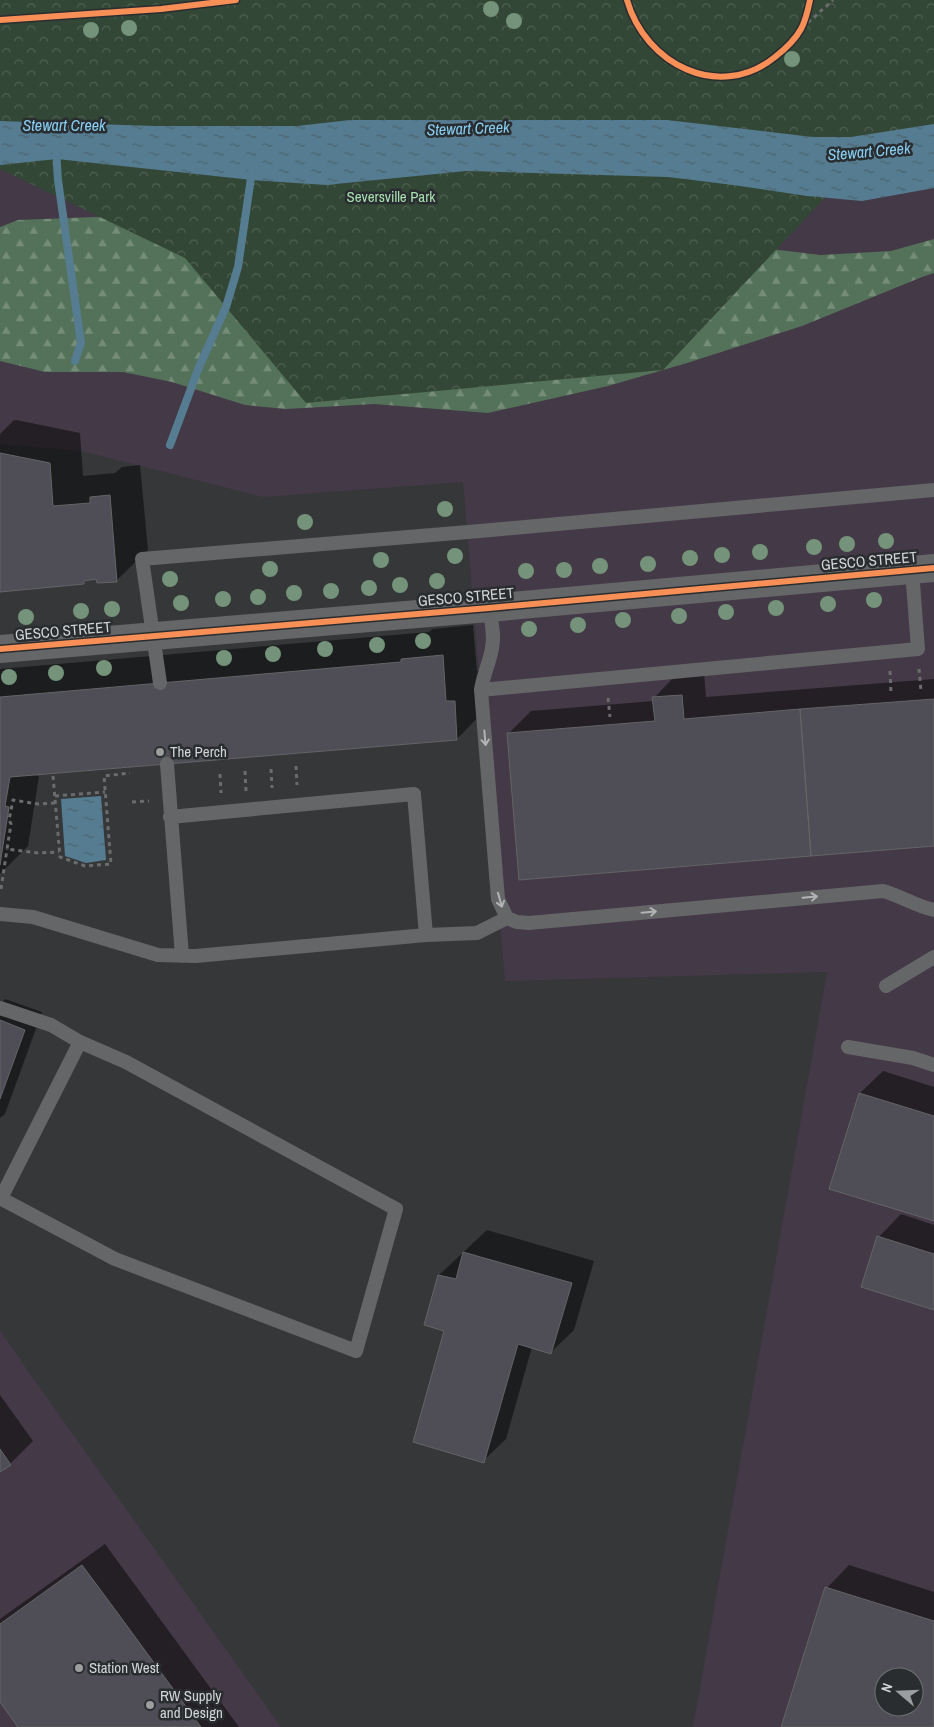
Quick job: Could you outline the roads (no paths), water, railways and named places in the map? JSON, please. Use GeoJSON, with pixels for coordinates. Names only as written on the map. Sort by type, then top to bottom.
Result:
{"type":"FeatureCollection","features":[{"type":"Feature","properties":{"kind":"street","name":"GESCO STREET"},"geometry":{"type":"LineString","coordinates":[[0,649],[923,569]]}},
{"type":"Feature","properties":{"kind":"lane"},"geometry":{"type":"LineString","coordinates":[[160,683],[142,559],[470,532],[934,490]]}},
{"type":"Feature","properties":{"kind":"lane"},"geometry":{"type":"LineString","coordinates":[[482,690],[918,649],[923,569]]}},
{"type":"Feature","properties":{"kind":"lane"},"geometry":{"type":"LineString","coordinates":[[489,608],[493,641],[483,676],[482,690],[498,899],[507,918],[517,922],[529,923],[883,891],[934,910]]}},
{"type":"Feature","properties":{"kind":"lane"},"geometry":{"type":"LineString","coordinates":[[167,764],[182,956]]}},
{"type":"Feature","properties":{"kind":"lane"},"geometry":{"type":"LineString","coordinates":[[170,817],[414,794],[426,935]]}},
{"type":"Feature","properties":{"kind":"lane"},"geometry":{"type":"LineString","coordinates":[[0,914],[33,917],[158,955],[182,956],[426,935],[477,933],[507,918]]}},
{"type":"Feature","properties":{"kind":"lane"},"geometry":{"type":"LineString","coordinates":[[886,986],[934,957]]}},
{"type":"Feature","properties":{"kind":"lane"},"geometry":{"type":"LineString","coordinates":[[0,1008],[50,1025],[80,1042],[126,1062],[396,1209],[356,1351],[115,1259],[1,1198],[80,1042]]}},
{"type":"Feature","properties":{"kind":"lane"},"geometry":{"type":"LineString","coordinates":[[848,1047],[914,1058],[934,1065]]}},
{"type":"Feature","properties":{"kind":"water","name":"Stewart Creek"},"geometry":{"type":"Polygon","coordinates":[[[350,120],[667,120],[813,137],[851,137],[934,124],[934,188],[862,201],[807,196],[668,177],[466,171],[326,185],[252,180],[57,159],[0,165],[0,121],[155,126],[297,126],[350,120]]]}},
{"type":"Feature","properties":{"kind":"water"},"geometry":{"type":"Polygon","coordinates":[[[101,796],[106,860],[86,863],[65,856],[61,799],[101,796]]]}},
{"type":"Feature","properties":{"kind":"waterway"},"geometry":{"type":"LineString","coordinates":[[56,149],[58,180],[81,343],[75,361]]}},
{"type":"Feature","properties":{"kind":"waterway"},"geometry":{"type":"LineString","coordinates":[[170,445],[199,367],[226,307],[238,267],[252,171]]}},
{"type":"Feature","properties":{"kind":"place","name":"The Perch"},"geometry":{"type":"Point","coordinates":[160,752]}},
{"type":"Feature","properties":{"kind":"place","name":"Station West"},"geometry":{"type":"Point","coordinates":[79,1668]}},
{"type":"Feature","properties":{"kind":"place","name":"RW Supply and Design"},"geometry":{"type":"Point","coordinates":[150,1705]}},
{"type":"Feature","properties":{"kind":"park label","name":"Seversville Park"},"geometry":{"type":"Point","coordinates":[391,197]}}]}
